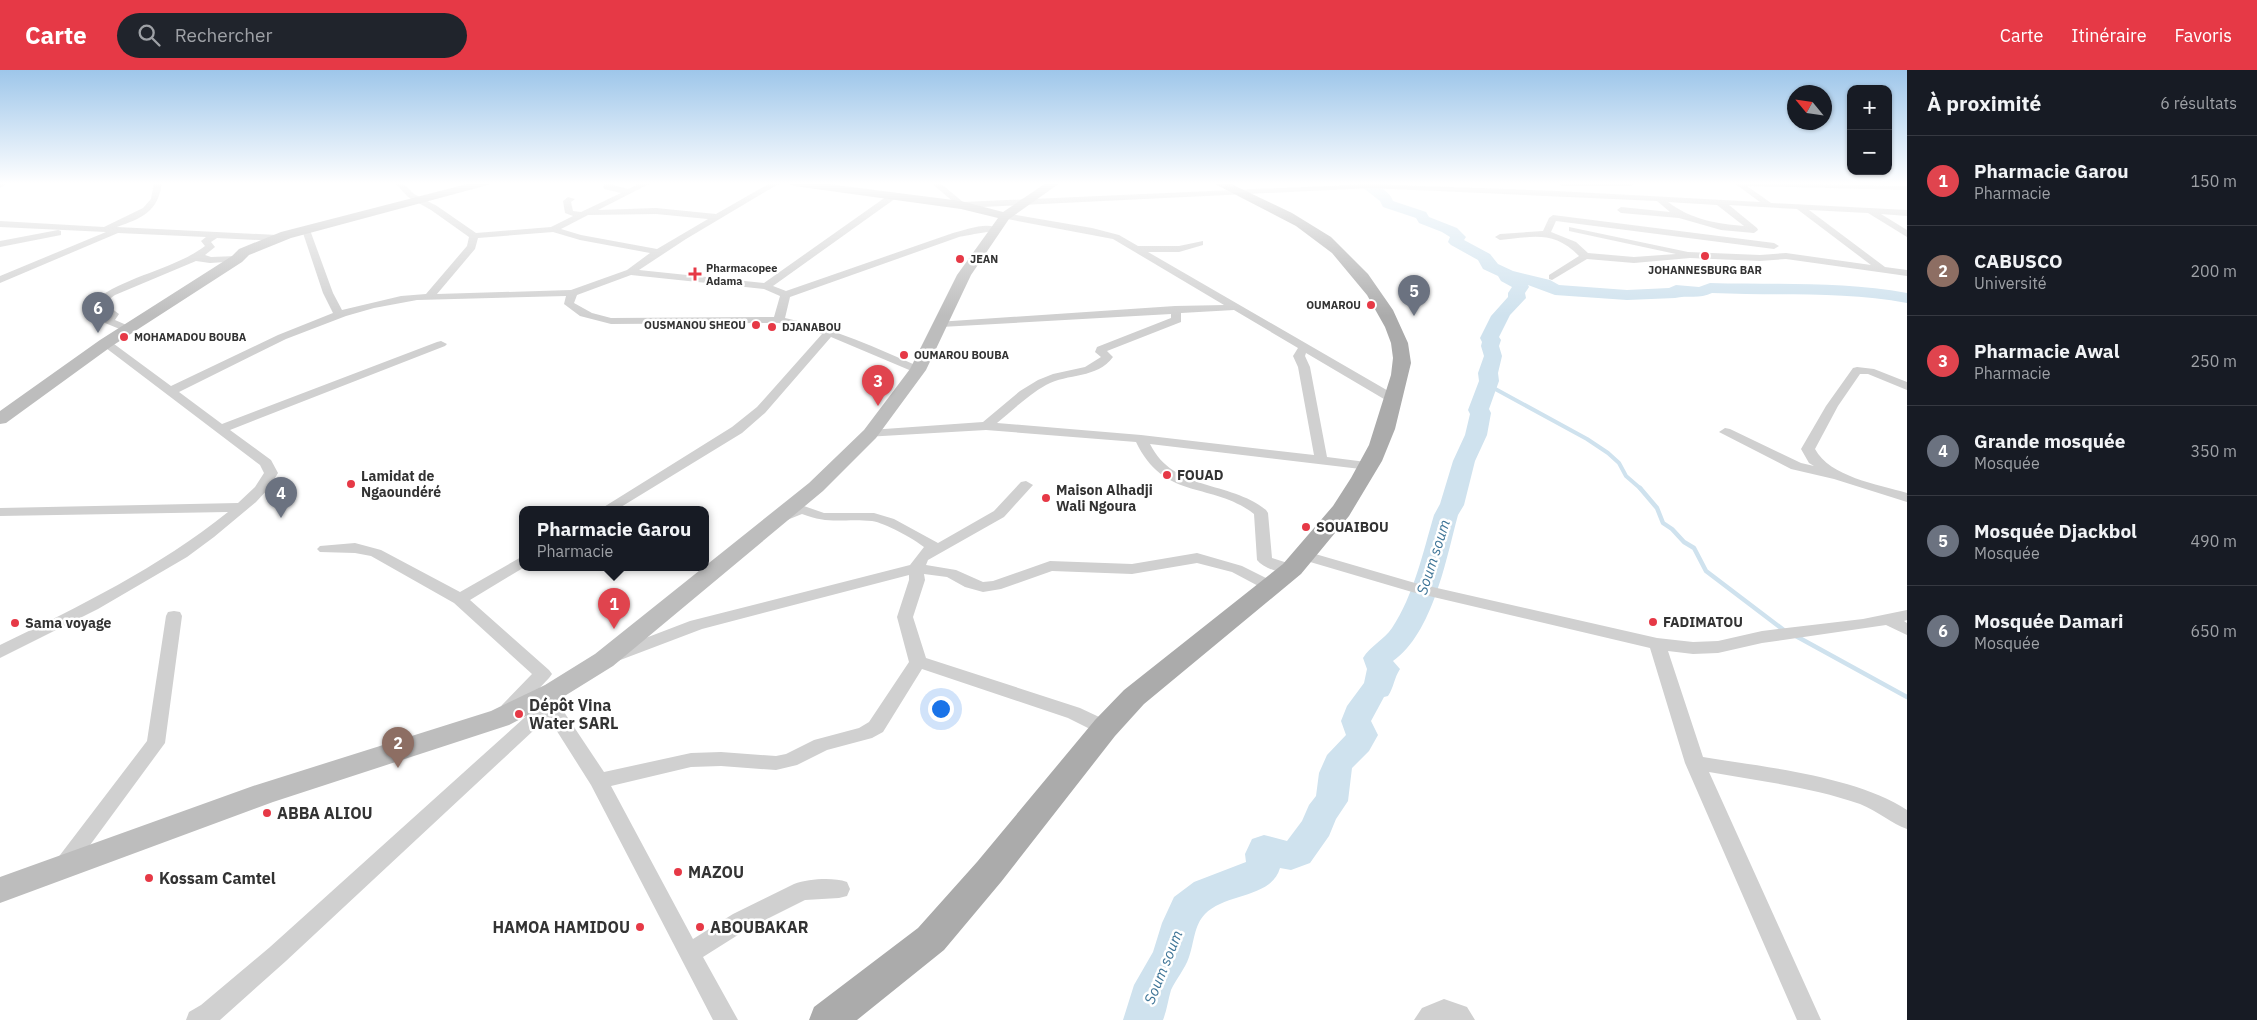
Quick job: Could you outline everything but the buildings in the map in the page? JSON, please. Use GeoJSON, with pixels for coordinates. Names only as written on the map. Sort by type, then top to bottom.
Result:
{"type":"FeatureCollection","features":[{"type":"Feature","properties":{"kind":"main road"},"geometry":{"type":"LineString","coordinates":[[0,419],[106,343],[237,259],[244,252],[277,238],[316,227]]}},
{"type":"Feature","properties":{"kind":"main road"},"geometry":{"type":"LineString","coordinates":[[0,890],[263,794],[500,718],[554,691],[604,660],[816,487],[870,434],[918,370],[964,276],[996,227]]}},
{"type":"Feature","properties":{"kind":"main road"},"geometry":{"type":"LineString","coordinates":[[828,1020],[931,939],[989,872],[1105,728],[1134,696],[1299,562],[1333,521],[1369,466],[1380,444],[1403,359],[1398,336],[1377,296],[1342,253],[1308,227]]}},
{"type":"Feature","properties":{"kind":"street"},"geometry":{"type":"LineString","coordinates":[[68,227],[277,238]]}},
{"type":"Feature","properties":{"kind":"street"},"geometry":{"type":"LineString","coordinates":[[103,230],[109,227]]}},
{"type":"Feature","properties":{"kind":"street"},"geometry":{"type":"LineString","coordinates":[[461,227],[474,236],[557,227]]}},
{"type":"Feature","properties":{"kind":"street"},"geometry":{"type":"LineString","coordinates":[[169,392],[236,358],[339,315],[372,305],[401,299],[429,297],[572,293],[630,272],[656,252],[700,227]]}},
{"type":"Feature","properties":{"kind":"street"},"geometry":{"type":"LineString","coordinates":[[766,286],[849,227]]}},
{"type":"Feature","properties":{"kind":"street"},"geometry":{"type":"LineString","coordinates":[[630,272],[766,286],[785,294],[981,227]]}},
{"type":"Feature","properties":{"kind":"street"},"geometry":{"type":"LineString","coordinates":[[1046,227],[1104,234],[1137,249],[1393,399]]}},
{"type":"Feature","properties":{"kind":"street"},"geometry":{"type":"LineString","coordinates":[[1546,233],[1550,227]]}},
{"type":"Feature","properties":{"kind":"street"},"geometry":{"type":"LineString","coordinates":[[1567,227],[1690,255]]}},
{"type":"Feature","properties":{"kind":"street"},"geometry":{"type":"LineString","coordinates":[[1627,227],[1774,246]]}},
{"type":"Feature","properties":{"kind":"street"},"geometry":{"type":"LineString","coordinates":[[1725,227],[1754,230]]}},
{"type":"Feature","properties":{"kind":"street"},"geometry":{"type":"LineString","coordinates":[[1751,227],[1786,256]]}},
{"type":"Feature","properties":{"kind":"street"},"geometry":{"type":"LineString","coordinates":[[1827,227],[1881,268]]}},
{"type":"Feature","properties":{"kind":"street"},"geometry":{"type":"LineString","coordinates":[[1896,227],[1907,234]]}},
{"type":"Feature","properties":{"kind":"street"},"geometry":{"type":"LineString","coordinates":[[0,244],[81,228]]}},
{"type":"Feature","properties":{"kind":"street"},"geometry":{"type":"LineString","coordinates":[[553,229],[580,237],[656,252]]}},
{"type":"Feature","properties":{"kind":"street"},"geometry":{"type":"LineString","coordinates":[[0,280],[117,230]]}},
{"type":"Feature","properties":{"kind":"street"},"geometry":{"type":"LineString","coordinates":[[306,230],[328,293],[339,315]]}},
{"type":"Feature","properties":{"kind":"street"},"geometry":{"type":"LineString","coordinates":[[1500,237],[1546,233],[1574,244],[1585,256]]}},
{"type":"Feature","properties":{"kind":"street"},"geometry":{"type":"LineString","coordinates":[[199,257],[199,254],[210,247],[206,241],[217,234]]}},
{"type":"Feature","properties":{"kind":"street"},"geometry":{"type":"LineString","coordinates":[[429,297],[472,247],[474,236]]}},
{"type":"Feature","properties":{"kind":"street"},"geometry":{"type":"LineString","coordinates":[[1137,249],[1179,249],[1200,243]]}},
{"type":"Feature","properties":{"kind":"street"},"geometry":{"type":"LineString","coordinates":[[1552,277],[1585,256],[1640,260],[1690,255],[1760,258],[1786,256],[1907,272]]}},
{"type":"Feature","properties":{"kind":"street"},"geometry":{"type":"LineString","coordinates":[[127,329],[109,321],[114,314],[99,304],[99,302],[124,286],[152,277],[170,266],[199,257],[210,260],[237,259]]}},
{"type":"Feature","properties":{"kind":"street"},"geometry":{"type":"LineString","coordinates":[[572,293],[569,304],[577,311],[593,318],[611,320],[780,320],[798,323],[829,333],[918,370]]}},
{"type":"Feature","properties":{"kind":"street"},"geometry":{"type":"LineString","coordinates":[[780,320],[785,294]]}},
{"type":"Feature","properties":{"kind":"street"},"geometry":{"type":"LineString","coordinates":[[941,324],[1175,309],[1238,307]]}},
{"type":"Feature","properties":{"kind":"street"},"geometry":{"type":"LineString","coordinates":[[986,426],[1003,410],[1051,378],[1104,362],[1107,357],[1101,352],[1101,349],[1177,320],[1175,309]]}},
{"type":"Feature","properties":{"kind":"street"},"geometry":{"type":"LineString","coordinates":[[613,506],[737,430],[761,410],[829,333]]}},
{"type":"Feature","properties":{"kind":"street"},"geometry":{"type":"LineString","coordinates":[[0,652],[120,593],[164,566],[222,524],[266,485],[271,473],[266,463],[106,343]]}},
{"type":"Feature","properties":{"kind":"street"},"geometry":{"type":"LineString","coordinates":[[220,429],[441,344]]}},
{"type":"Feature","properties":{"kind":"street"},"geometry":{"type":"LineString","coordinates":[[1304,347],[1299,356],[1304,368],[1321,460]]}},
{"type":"Feature","properties":{"kind":"street"},"geometry":{"type":"LineString","coordinates":[[1838,476],[1814,460],[1808,449],[1832,406],[1857,370],[1870,371],[1907,386]]}},
{"type":"Feature","properties":{"kind":"street"},"geometry":{"type":"LineString","coordinates":[[870,434],[986,426],[1141,438],[1369,466]]}},
{"type":"Feature","properties":{"kind":"street"},"geometry":{"type":"LineString","coordinates":[[1725,432],[1796,466],[1838,476],[1907,498]]}},
{"type":"Feature","properties":{"kind":"street"},"geometry":{"type":"LineString","coordinates":[[1141,438],[1146,455],[1159,470],[1177,480],[1218,491],[1256,508],[1261,513],[1265,560],[1270,564],[1299,562],[1657,644],[1693,648],[1718,647],[1762,637],[1907,615]]}},
{"type":"Feature","properties":{"kind":"street"},"geometry":{"type":"LineString","coordinates":[[604,660],[696,624],[918,564],[999,514],[1026,485]]}},
{"type":"Feature","properties":{"kind":"street"},"geometry":{"type":"LineString","coordinates":[[0,512],[241,507]]}},
{"type":"Feature","properties":{"kind":"street"},"geometry":{"type":"LineString","coordinates":[[599,781],[691,760],[721,759],[776,763],[790,760],[821,745],[865,733],[876,726],[918,662],[905,617],[917,580],[918,564],[932,548],[931,544],[889,522],[874,517],[822,517],[801,509],[769,524]]}},
{"type":"Feature","properties":{"kind":"street"},"geometry":{"type":"LineString","coordinates":[[325,549],[355,548],[376,553],[460,600],[543,674],[500,718]]}},
{"type":"Feature","properties":{"kind":"street"},"geometry":{"type":"LineString","coordinates":[[918,564],[951,573],[971,584],[983,587],[995,586],[1050,566],[1132,569],[1197,558],[1237,569],[1270,586]]}},
{"type":"Feature","properties":{"kind":"street"},"geometry":{"type":"LineString","coordinates":[[460,600],[519,563]]}},
{"type":"Feature","properties":{"kind":"street"},"geometry":{"type":"LineString","coordinates":[[64,866],[156,743],[174,616]]}},
{"type":"Feature","properties":{"kind":"street"},"geometry":{"type":"LineString","coordinates":[[1888,619],[1907,630]]}},
{"type":"Feature","properties":{"kind":"street"},"geometry":{"type":"LineString","coordinates":[[1657,644],[1695,763],[1809,1020]]}},
{"type":"Feature","properties":{"kind":"street"},"geometry":{"type":"LineString","coordinates":[[918,662],[1074,713],[1105,728]]}},
{"type":"Feature","properties":{"kind":"street"},"geometry":{"type":"LineString","coordinates":[[500,718],[550,705]]}},
{"type":"Feature","properties":{"kind":"street"},"geometry":{"type":"LineString","coordinates":[[550,705],[599,781],[688,954],[726,1020]]}},
{"type":"Feature","properties":{"kind":"street"},"geometry":{"type":"LineString","coordinates":[[198,1020],[210,1013],[278,954],[550,705]]}},
{"type":"Feature","properties":{"kind":"street"},"geometry":{"type":"LineString","coordinates":[[1695,763],[1798,779],[1874,801],[1900,814],[1907,821]]}},
{"type":"Feature","properties":{"kind":"street"},"geometry":{"type":"LineString","coordinates":[[688,954],[741,920],[802,892],[840,889]]}},
{"type":"Feature","properties":{"kind":"street"},"geometry":{"type":"LineString","coordinates":[[1426,1020],[1435,1011],[1444,1009],[1460,1016],[1463,1020]]}},
{"type":"Feature","properties":{"kind":"waterway","name":"Soum soum"},"geometry":{"type":"LineString","coordinates":[[1444,227],[1452,231],[1458,237],[1456,242],[1484,257],[1490,263],[1489,266],[1506,274]]}},
{"type":"Feature","properties":{"kind":"waterway","name":"Soum soum"},"geometry":{"type":"LineString","coordinates":[[1143,1020],[1156,980],[1170,958],[1183,915],[1192,902],[1214,889],[1254,875],[1262,870],[1264,858],[1262,854],[1264,849],[1291,856],[1298,853],[1318,825],[1321,814],[1331,801],[1338,764],[1358,743],[1362,735],[1356,721],[1358,714],[1374,690],[1378,689],[1379,673],[1385,669],[1378,664],[1377,658],[1391,648],[1402,635],[1420,600],[1446,515],[1452,505],[1464,461],[1476,435],[1481,413],[1478,410],[1489,381],[1488,373],[1493,356],[1490,346],[1492,340],[1489,338],[1503,311],[1517,298],[1516,293],[1521,287],[1518,283],[1507,278],[1506,274]]}},
{"type":"Feature","properties":{"kind":"waterway"},"geometry":{"type":"LineString","coordinates":[[1506,274],[1544,284],[1555,290],[1627,295],[1675,293],[1676,290],[1701,292],[1710,288],[1812,289],[1881,293],[1907,298]]}},
{"type":"Feature","properties":{"kind":"waterway"},"geometry":{"type":"LineString","coordinates":[[1488,385],[1587,439],[1608,453],[1619,463],[1626,476],[1640,489]]}},
{"type":"Feature","properties":{"kind":"waterway"},"geometry":{"type":"LineString","coordinates":[[1640,489],[1657,508],[1663,523],[1672,529],[1684,542],[1694,548],[1706,571],[1785,631]]}},
{"type":"Feature","properties":{"kind":"waterway"},"geometry":{"type":"LineString","coordinates":[[1794,635],[1907,697]]}},
{"type":"Feature","properties":{"kind":"place","name":"JOHANNESBURG BAR"},"geometry":{"type":"Point","coordinates":[1705,256]}},
{"type":"Feature","properties":{"kind":"place","name":"JEAN"},"geometry":{"type":"Point","coordinates":[960,259]}},
{"type":"Feature","properties":{"kind":"place","name":"Pharmacopee Adama"},"geometry":{"type":"Point","coordinates":[695,274]}},
{"type":"Feature","properties":{"kind":"place","name":"OUMAROU"},"geometry":{"type":"Point","coordinates":[1371,305]}},
{"type":"Feature","properties":{"kind":"place","name":"Mosquée Djackbol"},"geometry":{"type":"Point","coordinates":[1414,316]}},
{"type":"Feature","properties":{"kind":"place","name":"OUSMANOU SHEOU"},"geometry":{"type":"Point","coordinates":[756,325]}},
{"type":"Feature","properties":{"kind":"place","name":"DJANABOU"},"geometry":{"type":"Point","coordinates":[772,327]}},
{"type":"Feature","properties":{"kind":"place","name":"Mosquée Damari"},"geometry":{"type":"Point","coordinates":[98,333]}},
{"type":"Feature","properties":{"kind":"place","name":"MOHAMADOU BOUBA"},"geometry":{"type":"Point","coordinates":[124,337]}},
{"type":"Feature","properties":{"kind":"place","name":"OUMAROU BOUBA"},"geometry":{"type":"Point","coordinates":[904,355]}},
{"type":"Feature","properties":{"kind":"place","name":"Pharmacie Awal"},"geometry":{"type":"Point","coordinates":[878,406]}},
{"type":"Feature","properties":{"kind":"place","name":"FOUAD"},"geometry":{"type":"Point","coordinates":[1167,475]}},
{"type":"Feature","properties":{"kind":"place","name":"Lamidat de Ngaoundéré"},"geometry":{"type":"Point","coordinates":[351,484]}},
{"type":"Feature","properties":{"kind":"place","name":"Maison Alhadji Wali Ngoura"},"geometry":{"type":"Point","coordinates":[1046,498]}},
{"type":"Feature","properties":{"kind":"place","name":"Grande mosquée"},"geometry":{"type":"Point","coordinates":[281,518]}},
{"type":"Feature","properties":{"kind":"place","name":"SOUAIBOU"},"geometry":{"type":"Point","coordinates":[1306,527]}},
{"type":"Feature","properties":{"kind":"place","name":"FADIMATOU"},"geometry":{"type":"Point","coordinates":[1653,622]}},
{"type":"Feature","properties":{"kind":"place","name":"Sama voyage"},"geometry":{"type":"Point","coordinates":[15,623]}},
{"type":"Feature","properties":{"kind":"place","name":"Pharmacie Garou"},"geometry":{"type":"Point","coordinates":[614,629]}},
{"type":"Feature","properties":{"kind":"place","name":"Dépôt Vina Water SARL"},"geometry":{"type":"Point","coordinates":[519,714]}},
{"type":"Feature","properties":{"kind":"place","name":"CABUSCO"},"geometry":{"type":"Point","coordinates":[398,768]}},
{"type":"Feature","properties":{"kind":"place","name":"ABBA ALIOU"},"geometry":{"type":"Point","coordinates":[267,813]}},
{"type":"Feature","properties":{"kind":"place","name":"MAZOU"},"geometry":{"type":"Point","coordinates":[678,872]}},
{"type":"Feature","properties":{"kind":"place","name":"Kossam Camtel"},"geometry":{"type":"Point","coordinates":[149,878]}},
{"type":"Feature","properties":{"kind":"place","name":"HAMOA HAMIDOU"},"geometry":{"type":"Point","coordinates":[640,927]}},
{"type":"Feature","properties":{"kind":"place","name":"ABOUBAKAR"},"geometry":{"type":"Point","coordinates":[700,927]}}]}
